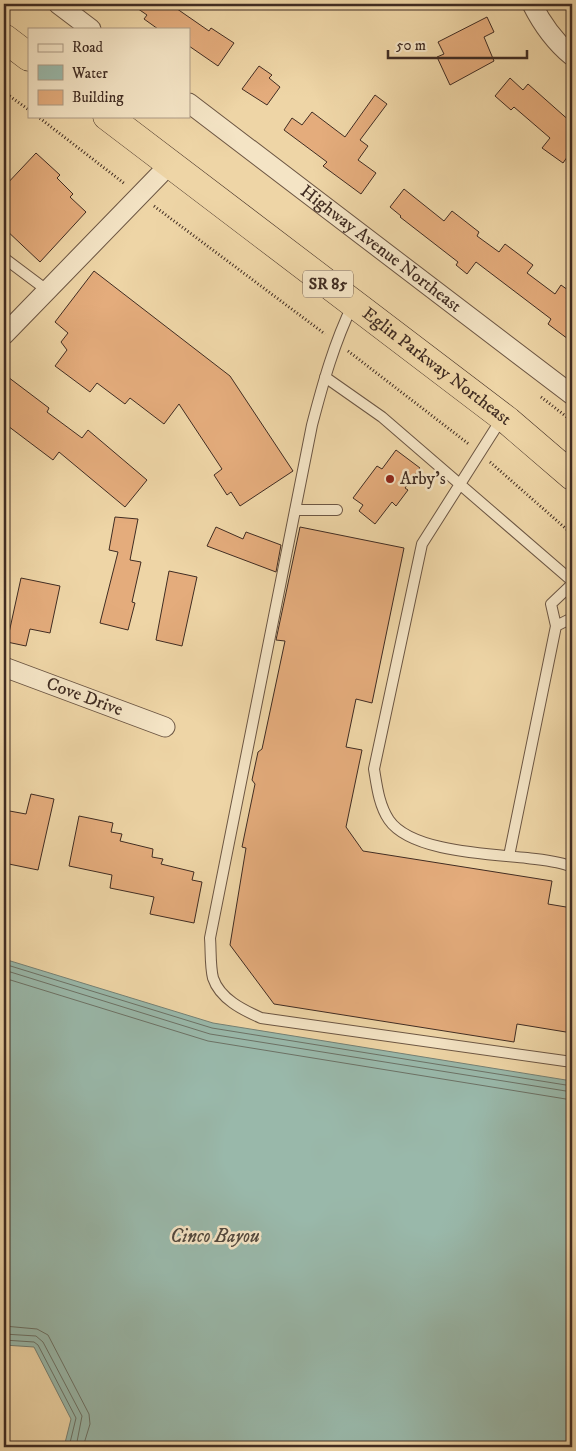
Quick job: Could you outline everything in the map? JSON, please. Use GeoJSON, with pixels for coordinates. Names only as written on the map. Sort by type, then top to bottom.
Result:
{"type":"FeatureCollection","features":[{"type":"Feature","properties":{"kind":"highway"},"geometry":{"type":"LineString","coordinates":[[4,38],[28,56]]}},
{"type":"Feature","properties":{"kind":"highway","name":"Eglin Parkway Northeast"},"geometry":{"type":"LineString","coordinates":[[110,118],[503,417],[572,476]]}},
{"type":"Feature","properties":{"kind":"street"},"geometry":{"type":"LineString","coordinates":[[58,4],[90,28]]}},
{"type":"Feature","properties":{"kind":"street"},"geometry":{"type":"LineString","coordinates":[[532,4],[543,24],[560,46],[572,56]]}},
{"type":"Feature","properties":{"kind":"street","name":"Highway Avenue Northeast"},"geometry":{"type":"LineString","coordinates":[[190,104],[572,395]]}},
{"type":"Feature","properties":{"kind":"street"},"geometry":{"type":"LineString","coordinates":[[4,335],[170,164]]}},
{"type":"Feature","properties":{"kind":"street","name":"Cove Drive"},"geometry":{"type":"LineString","coordinates":[[4,667],[166,727]]}},
{"type":"Feature","properties":{"kind":"lane"},"geometry":{"type":"LineString","coordinates":[[4,258],[48,290]]}},
{"type":"Feature","properties":{"kind":"lane"},"geometry":{"type":"LineString","coordinates":[[353,303],[336,342],[312,425],[210,938],[214,978],[225,996],[244,1010],[261,1018],[572,1062]]}},
{"type":"Feature","properties":{"kind":"lane"},"geometry":{"type":"LineString","coordinates":[[325,377],[382,417],[572,582],[551,604],[556,626],[509,856]]}},
{"type":"Feature","properties":{"kind":"lane"},"geometry":{"type":"LineString","coordinates":[[503,417],[422,544],[374,769],[378,796],[389,821],[406,836],[428,845],[509,856],[572,868]]}},
{"type":"Feature","properties":{"kind":"lane"},"geometry":{"type":"LineString","coordinates":[[295,510],[337,510]]}},
{"type":"Feature","properties":{"kind":"lane"},"geometry":{"type":"LineString","coordinates":[[556,626],[572,618]]}},
{"type":"Feature","properties":{"kind":"path"},"geometry":{"type":"LineString","coordinates":[[4,92],[28,109]]}},
{"type":"Feature","properties":{"kind":"path"},"geometry":{"type":"LineString","coordinates":[[40,118],[480,453],[572,534]]}},
{"type":"Feature","properties":{"kind":"water","name":"Cinco Bayou"},"geometry":{"type":"Polygon","coordinates":[[[4,959],[213,1023],[572,1081],[572,1447],[64,1447],[71,1419],[34,1347],[4,1345],[4,959]]]}},
{"type":"Feature","properties":{"kind":"building"},"geometry":{"type":"Polygon","coordinates":[[[131,4],[170,4],[209,31],[211,28],[234,43],[218,66],[190,47],[190,28],[157,28],[144,19],[147,15],[131,4]]]}},
{"type":"Feature","properties":{"kind":"building"},"geometry":{"type":"Polygon","coordinates":[[[487,17],[494,32],[484,37],[494,61],[450,85],[437,57],[444,54],[438,42],[487,17]]]}},
{"type":"Feature","properties":{"kind":"building"},"geometry":{"type":"Polygon","coordinates":[[[259,66],[272,75],[269,78],[280,87],[267,105],[242,89],[259,66]]]}},
{"type":"Feature","properties":{"kind":"building"},"geometry":{"type":"Polygon","coordinates":[[[510,78],[523,90],[528,84],[572,123],[572,150],[563,163],[542,148],[550,138],[514,107],[511,110],[495,96],[510,78]]]}},
{"type":"Feature","properties":{"kind":"building"},"geometry":{"type":"Polygon","coordinates":[[[375,95],[387,104],[360,140],[368,146],[358,160],[376,173],[361,194],[323,166],[327,162],[284,130],[292,118],[302,125],[312,112],[345,137],[375,95]]]}},
{"type":"Feature","properties":{"kind":"building"},"geometry":{"type":"Polygon","coordinates":[[[36,153],[60,175],[57,178],[73,194],[70,197],[86,212],[40,262],[4,228],[4,187],[36,153]]]}},
{"type":"Feature","properties":{"kind":"building"},"geometry":{"type":"Polygon","coordinates":[[[404,189],[444,221],[452,211],[479,232],[477,236],[499,252],[505,244],[533,265],[527,273],[555,294],[561,285],[572,293],[572,342],[548,324],[551,319],[476,262],[467,274],[456,265],[458,262],[400,217],[390,207],[404,189]]]}},
{"type":"Feature","properties":{"kind":"building"},"geometry":{"type":"Polygon","coordinates":[[[94,271],[230,376],[293,471],[240,506],[231,492],[227,495],[214,475],[222,469],[179,404],[164,424],[130,398],[125,404],[97,383],[90,392],[55,366],[67,350],[61,342],[68,333],[55,322],[94,271]]]}},
{"type":"Feature","properties":{"kind":"building"},"geometry":{"type":"Polygon","coordinates":[[[4,374],[49,408],[47,412],[82,438],[88,430],[147,480],[125,507],[59,452],[53,460],[4,423],[4,374]]]}},
{"type":"Feature","properties":{"kind":"building","name":"Arby's"},"geometry":{"type":"Polygon","coordinates":[[[396,450],[420,468],[405,488],[408,490],[396,506],[392,502],[375,524],[359,511],[363,505],[353,498],[377,466],[382,469],[396,450]]]}},
{"type":"Feature","properties":{"kind":"building"},"geometry":{"type":"Polygon","coordinates":[[[115,517],[138,519],[130,560],[141,562],[132,602],[135,603],[128,630],[100,623],[118,552],[109,550],[115,517]]]}},
{"type":"Feature","properties":{"kind":"building"},"geometry":{"type":"Polygon","coordinates":[[[216,527],[243,539],[246,532],[281,545],[276,572],[207,546],[216,527]]]}},
{"type":"Feature","properties":{"kind":"building"},"geometry":{"type":"Polygon","coordinates":[[[300,527],[404,548],[372,703],[356,699],[346,747],[362,750],[346,827],[363,851],[552,881],[548,904],[572,908],[572,1033],[517,1024],[514,1042],[274,1004],[230,945],[246,848],[242,847],[255,784],[252,780],[258,752],[262,749],[285,641],[276,640],[300,527]]]}},
{"type":"Feature","properties":{"kind":"building"},"geometry":{"type":"Polygon","coordinates":[[[169,571],[197,577],[182,646],[156,640],[169,571]]]}},
{"type":"Feature","properties":{"kind":"building"},"geometry":{"type":"Polygon","coordinates":[[[21,578],[60,586],[50,633],[30,629],[26,646],[7,642],[21,578]]]}},
{"type":"Feature","properties":{"kind":"building"},"geometry":{"type":"Polygon","coordinates":[[[31,794],[54,799],[38,870],[4,863],[4,810],[26,814],[31,794]]]}},
{"type":"Feature","properties":{"kind":"building"},"geometry":{"type":"Polygon","coordinates":[[[79,816],[113,823],[111,832],[122,834],[120,841],[153,849],[152,857],[163,859],[161,864],[194,872],[192,880],[202,882],[194,923],[150,914],[154,897],[110,888],[112,875],[69,866],[79,816]]]}},
{"type":"Feature","properties":{"kind":"place","name":"Arby's"},"geometry":{"type":"Point","coordinates":[390,479]}}]}
